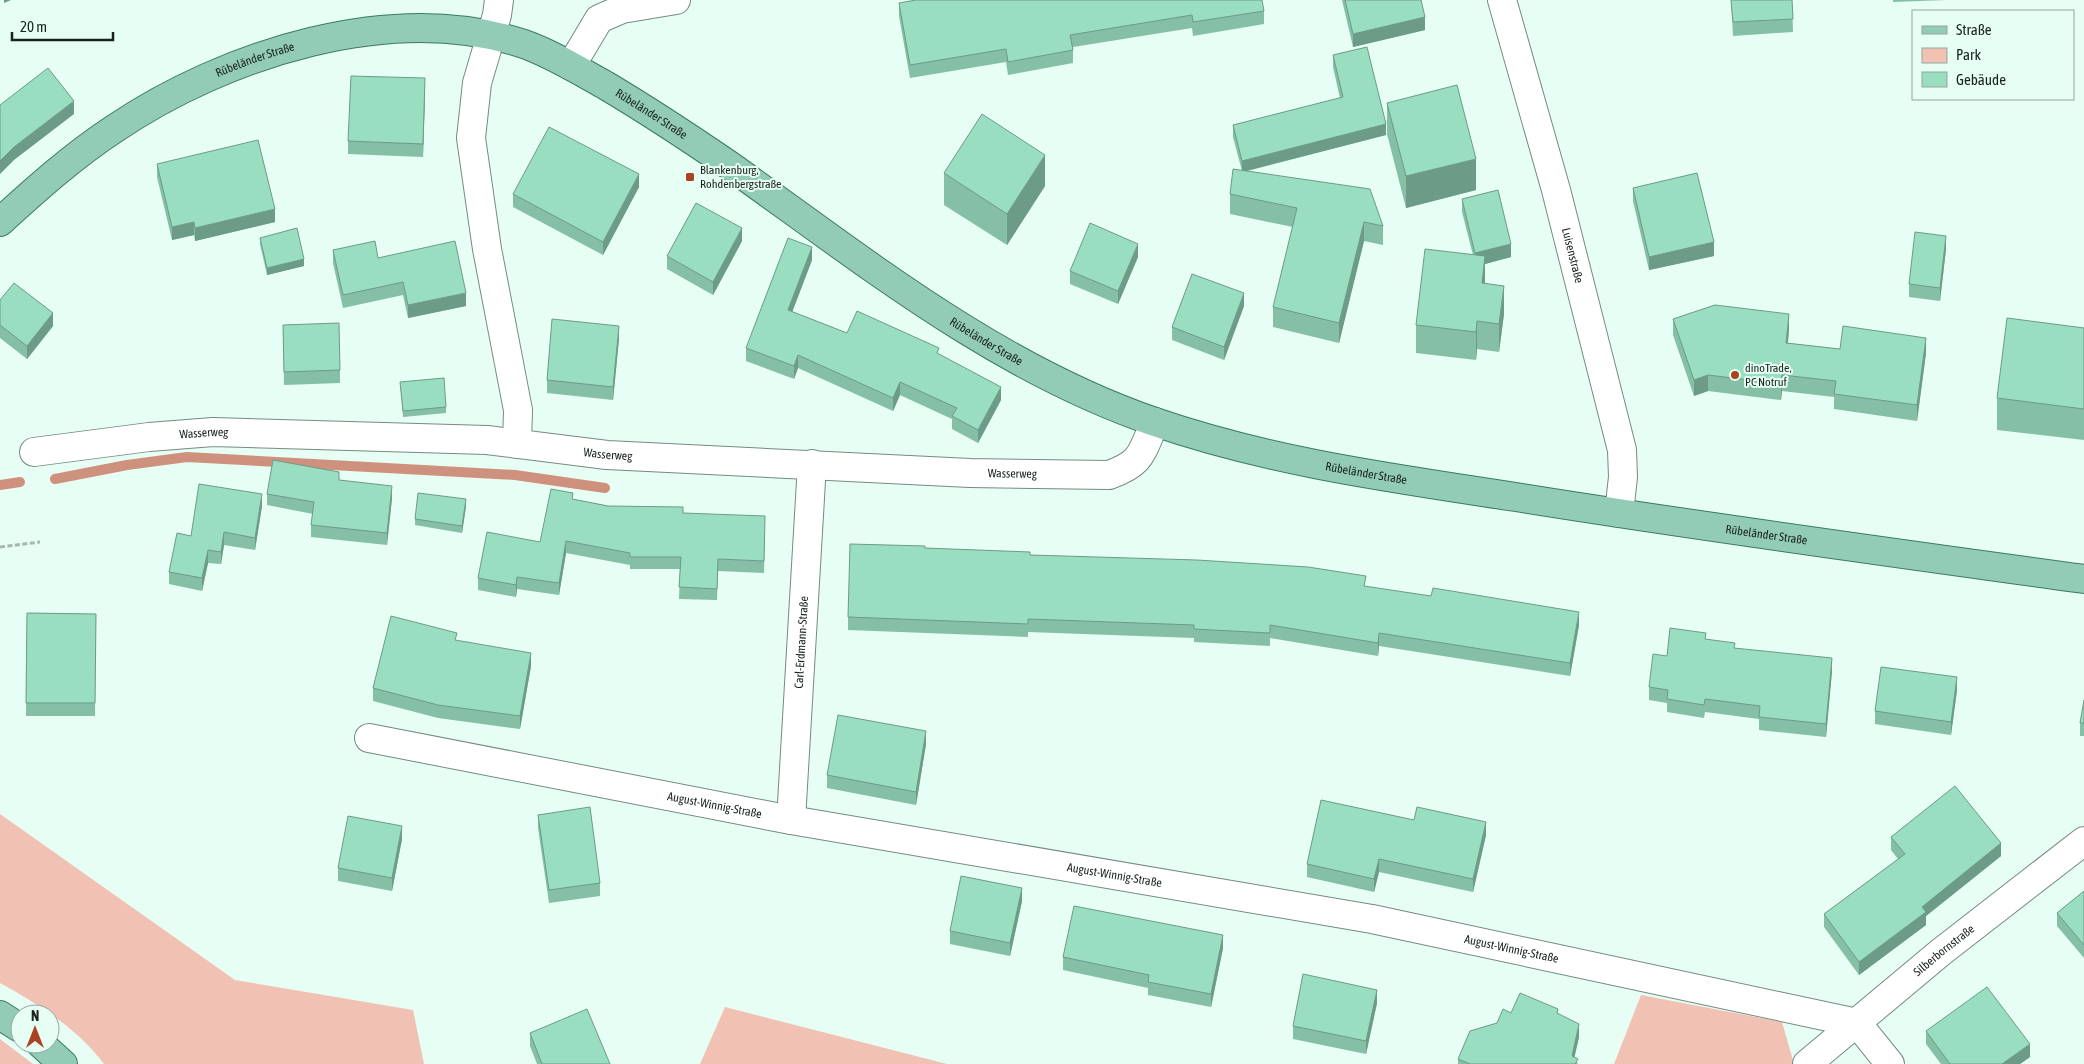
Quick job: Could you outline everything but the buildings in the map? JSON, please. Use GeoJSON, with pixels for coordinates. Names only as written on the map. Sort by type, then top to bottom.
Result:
{"type":"FeatureCollection","features":[{"type":"Feature","properties":{"kind":"main road","name":"Rübeländer Straße"},"geometry":{"type":"LineString","coordinates":[[0,222],[88,147],[119,125],[164,98],[215,73],[260,56],[305,43],[374,32],[439,29],[490,36],[521,43],[571,66],[682,133],[908,292],[992,346],[1073,389],[1155,422],[1242,448],[1280,457],[1619,513],[2084,579]]}},
{"type":"Feature","properties":{"kind":"main road"},"geometry":{"type":"LineString","coordinates":[[52,1054],[63,1064]]}},
{"type":"Feature","properties":{"kind":"street"},"geometry":{"type":"LineString","coordinates":[[499,0],[477,83],[471,138],[487,249],[518,410],[517,444]]}},
{"type":"Feature","properties":{"kind":"street"},"geometry":{"type":"LineString","coordinates":[[571,66],[599,18],[622,9],[676,0]]}},
{"type":"Feature","properties":{"kind":"street","name":"Luisenstraße"},"geometry":{"type":"LineString","coordinates":[[1502,0],[1556,190],[1622,450],[1624,477],[1619,513]]}},
{"type":"Feature","properties":{"kind":"street","name":"Wasserweg"},"geometry":{"type":"LineString","coordinates":[[34,452],[149,437],[213,432],[487,440],[608,455],[980,473],[1109,476],[1128,469],[1135,464],[1155,422]]}},
{"type":"Feature","properties":{"kind":"street","name":"Carl-Erdmann-Straße"},"geometry":{"type":"LineString","coordinates":[[791,820],[812,464]]}},
{"type":"Feature","properties":{"kind":"street","name":"August-Winnig-Straße"},"geometry":{"type":"LineString","coordinates":[[369,738],[791,820],[1372,919],[1857,1023]]}},
{"type":"Feature","properties":{"kind":"street","name":"Silberbornstraße"},"geometry":{"type":"LineString","coordinates":[[1807,1064],[1941,952],[2084,841]]}},
{"type":"Feature","properties":{"kind":"street"},"geometry":{"type":"LineString","coordinates":[[1857,1023],[1890,1064]]}},
{"type":"Feature","properties":{"kind":"path"},"geometry":{"type":"LineString","coordinates":[[0,547],[40,542]]}},
{"type":"Feature","properties":{"kind":"green space"},"geometry":{"type":"Polygon","coordinates":[[[0,814],[235,980],[413,1010],[424,1064],[104,1064],[82,1039],[60,1021],[60,1004],[36,1004],[0,983],[0,814]]]}},
{"type":"Feature","properties":{"kind":"green space"},"geometry":{"type":"Polygon","coordinates":[[[1641,995],[1782,1022],[1794,1064],[1614,1064],[1641,995]]]}},
{"type":"Feature","properties":{"kind":"green space"},"geometry":{"type":"Polygon","coordinates":[[[725,1007],[947,1064],[700,1064],[725,1007]]]}},
{"type":"Feature","properties":{"kind":"green space"},"geometry":{"type":"Polygon","coordinates":[[[0,1039],[10,1047],[10,1054],[20,1054],[33,1064],[0,1064],[0,1039]]]}},
{"type":"Feature","properties":{"kind":"waterway"},"geometry":{"type":"LineString","coordinates":[[55,479],[127,465],[187,457],[515,475],[605,488]]}},
{"type":"Feature","properties":{"kind":"waterway"},"geometry":{"type":"LineString","coordinates":[[0,485],[20,482]]}},
{"type":"Feature","properties":{"kind":"place","name":"Blankenburg, Rohdenbergstraße"},"geometry":{"type":"Point","coordinates":[690,177]}},
{"type":"Feature","properties":{"kind":"place","name":"dinoTrade, PC Notruf"},"geometry":{"type":"Point","coordinates":[1735,375]}}]}
